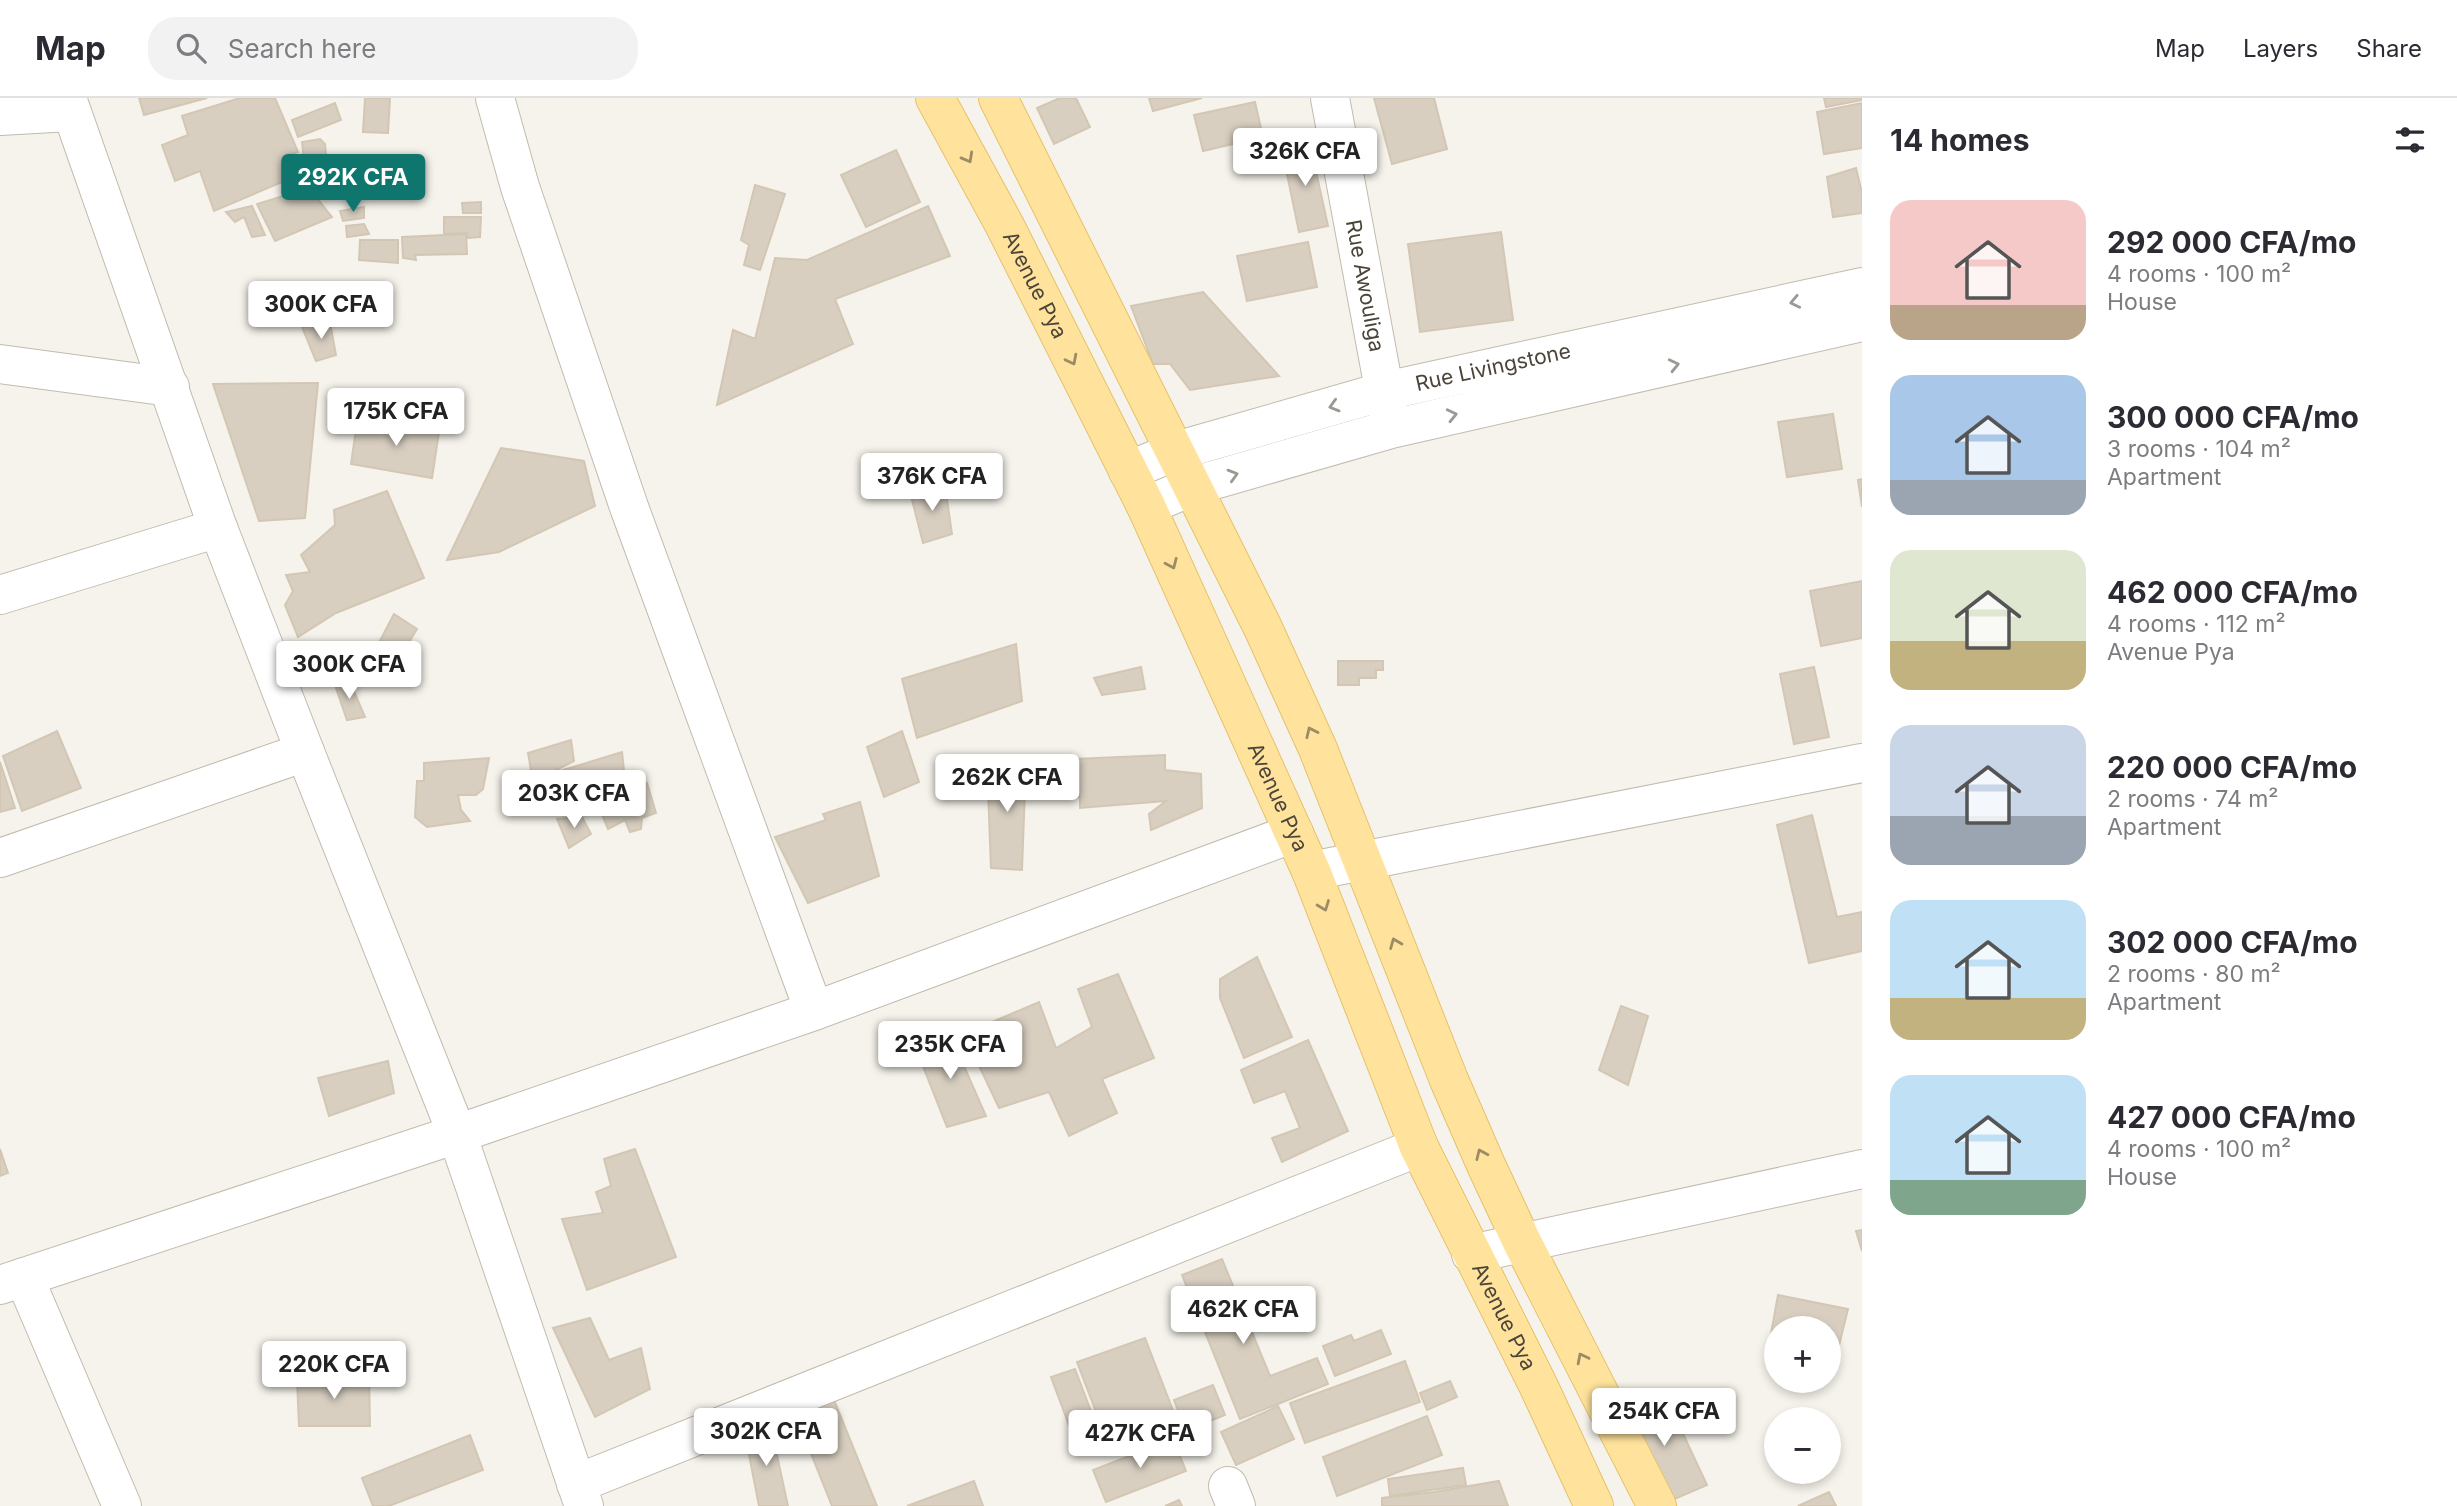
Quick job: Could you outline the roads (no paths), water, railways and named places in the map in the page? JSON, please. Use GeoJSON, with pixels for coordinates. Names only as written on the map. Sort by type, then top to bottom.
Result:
{"type":"FeatureCollection","features":[{"type":"Feature","properties":{"kind":"main road","name":"Avenue Pya"},"geometry":{"type":"LineString","coordinates":[[935,98],[1006,226],[1146,506],[1311,871],[1419,1147],[1539,1387],[1594,1506]]}},
{"type":"Feature","properties":{"kind":"main road"},"geometry":{"type":"LineString","coordinates":[[998,98],[1263,628],[1318,749],[1449,1080],[1522,1242],[1657,1506]]}},
{"type":"Feature","properties":{"kind":"street"},"geometry":{"type":"LineString","coordinates":[[495,98],[520,187],[629,508],[814,1010]]}},
{"type":"Feature","properties":{"kind":"street","name":"Rue Awouliga"},"geometry":{"type":"LineString","coordinates":[[1330,98],[1391,429]]}},
{"type":"Feature","properties":{"kind":"street"},"geometry":{"type":"LineString","coordinates":[[0,116],[69,105],[218,528],[457,1133],[580,1495],[1419,1147]]}},
{"type":"Feature","properties":{"kind":"street","name":"Rue Livingstone"},"geometry":{"type":"LineString","coordinates":[[1128,471],[1176,451],[1385,391],[1862,287]]}},
{"type":"Feature","properties":{"kind":"street","name":"Rue Livingstone"},"geometry":{"type":"LineString","coordinates":[[1146,506],[1193,486],[1391,429],[1862,322]]}},
{"type":"Feature","properties":{"kind":"street"},"geometry":{"type":"LineString","coordinates":[[0,364],[170,387]]}},
{"type":"Feature","properties":{"kind":"street"},"geometry":{"type":"LineString","coordinates":[[0,595],[218,528]]}},
{"type":"Feature","properties":{"kind":"street"},"geometry":{"type":"LineString","coordinates":[[0,858],[305,752]]}},
{"type":"Feature","properties":{"kind":"street"},"geometry":{"type":"LineString","coordinates":[[1311,871],[1862,763]]}},
{"type":"Feature","properties":{"kind":"street"},"geometry":{"type":"LineString","coordinates":[[122,1506],[12,1281],[457,1133],[814,1010],[1294,833]]}},
{"type":"Feature","properties":{"kind":"street"},"geometry":{"type":"LineString","coordinates":[[1471,1254],[1862,1169]]}}]}
